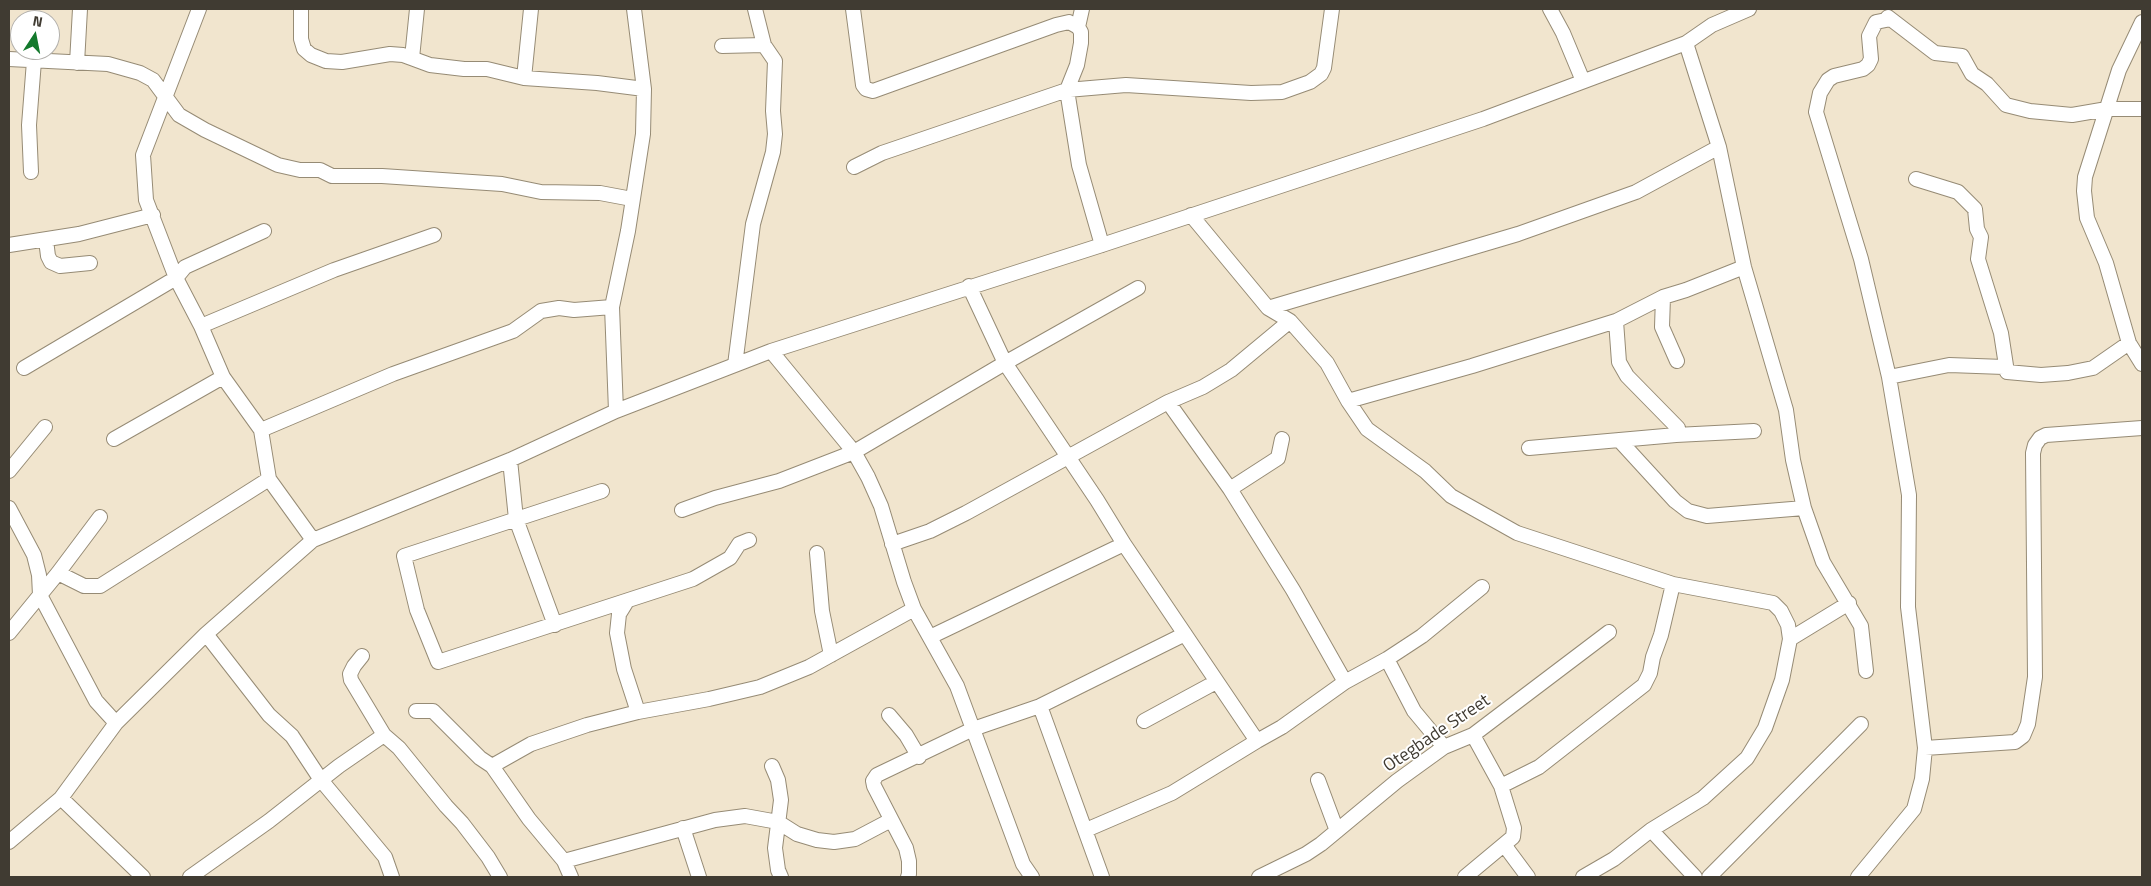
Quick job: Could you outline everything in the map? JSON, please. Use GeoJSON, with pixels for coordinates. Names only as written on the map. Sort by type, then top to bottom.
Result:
{"type":"FeatureCollection","features":[{"type":"Feature","properties":{"kind":"street"},"geometry":{"type":"LineString","coordinates":[[77,64],[80,9]]}},
{"type":"Feature","properties":{"kind":"street"},"geometry":{"type":"LineString","coordinates":[[200,9],[143,155],[146,200],[176,278],[201,326],[223,378],[261,430],[269,479],[313,540]]}},
{"type":"Feature","properties":{"kind":"street"},"geometry":{"type":"LineString","coordinates":[[302,9],[301,39],[304,49],[317,58],[342,62],[390,54],[404,54],[430,64],[464,69],[487,69],[524,78],[597,83],[644,89]]}},
{"type":"Feature","properties":{"kind":"street"},"geometry":{"type":"LineString","coordinates":[[412,58],[417,9]]}},
{"type":"Feature","properties":{"kind":"street"},"geometry":{"type":"LineString","coordinates":[[524,78],[531,9]]}},
{"type":"Feature","properties":{"kind":"street"},"geometry":{"type":"LineString","coordinates":[[616,411],[612,307],[643,134],[644,89],[634,9]]}},
{"type":"Feature","properties":{"kind":"street"},"geometry":{"type":"LineString","coordinates":[[735,365],[753,224],[773,152],[775,134],[773,111],[775,60],[764,45],[754,9]]}},
{"type":"Feature","properties":{"kind":"street"},"geometry":{"type":"LineString","coordinates":[[853,9],[863,85],[866,89],[873,91],[1056,25],[1069,22],[1078,27]]}},
{"type":"Feature","properties":{"kind":"street"},"geometry":{"type":"LineString","coordinates":[[1082,9],[1078,27],[1081,43],[1077,65],[1067,90],[1079,165],[1102,245]]}},
{"type":"Feature","properties":{"kind":"street"},"geometry":{"type":"LineString","coordinates":[[854,167],[882,153],[1067,90],[1126,85],[1251,93],[1282,92],[1310,82],[1321,74],[1324,68],[1332,9]]}},
{"type":"Feature","properties":{"kind":"street"},"geometry":{"type":"LineString","coordinates":[[1550,9],[1563,33],[1583,81]]}},
{"type":"Feature","properties":{"kind":"street"},"geometry":{"type":"LineString","coordinates":[[9,842],[61,798],[116,723],[206,634],[313,540],[510,460],[616,411],[771,351],[969,286],[1102,245],[1483,119],[1686,43],[1712,25],[1749,9]]}},
{"type":"Feature","properties":{"kind":"street"},"geometry":{"type":"LineString","coordinates":[[1887,13],[1935,53],[1962,56],[1972,74],[1987,84],[2006,104],[2030,111],[2072,114],[2107,109],[2142,109]]}},
{"type":"Feature","properties":{"kind":"street"},"geometry":{"type":"LineString","coordinates":[[1858,877],[1914,809],[1922,778],[1925,748],[1908,607],[1909,495],[1889,376],[1861,259],[1816,112],[1820,93],[1828,80],[1834,76],[1863,70],[1868,65],[1872,59],[1869,36],[1876,22],[1886,20],[1887,13]]}},
{"type":"Feature","properties":{"kind":"street"},"geometry":{"type":"LineString","coordinates":[[2142,22],[2119,70],[2084,177],[2087,218],[2106,263],[2129,343],[2142,364]]}},
{"type":"Feature","properties":{"kind":"street"},"geometry":{"type":"LineString","coordinates":[[1686,43],[1720,147],[1744,267],[1786,410],[1793,460],[1804,508],[1823,562],[1849,603],[1863,634],[1866,670]]}},
{"type":"Feature","properties":{"kind":"street"},"geometry":{"type":"LineString","coordinates":[[722,46],[764,45]]}},
{"type":"Feature","properties":{"kind":"street"},"geometry":{"type":"LineString","coordinates":[[9,59],[77,64],[108,64],[140,73],[153,80],[179,115],[205,130],[278,165],[300,170],[320,170],[332,176],[382,176],[502,184],[541,192],[600,193],[632,199]]}},
{"type":"Feature","properties":{"kind":"street"},"geometry":{"type":"LineString","coordinates":[[31,172],[29,125],[34,61]]}},
{"type":"Feature","properties":{"kind":"street"},"geometry":{"type":"LineString","coordinates":[[1268,308],[1518,234],[1636,192],[1720,147]]}},
{"type":"Feature","properties":{"kind":"street"},"geometry":{"type":"LineString","coordinates":[[1916,179],[1958,192],[1975,209],[1977,229],[1981,236],[1978,260],[2001,333],[2007,372]]}},
{"type":"Feature","properties":{"kind":"street"},"geometry":{"type":"LineString","coordinates":[[9,245],[79,234],[152,215]]}},
{"type":"Feature","properties":{"kind":"street"},"geometry":{"type":"LineString","coordinates":[[1191,215],[1268,308],[1290,321],[1327,363],[1348,401],[1367,429],[1425,472],[1451,496],[1517,532],[1673,584],[1773,603],[1781,611],[1788,625],[1790,639],[1782,680],[1764,728],[1747,758],[1703,798],[1651,830],[1614,859],[1583,877]]}},
{"type":"Feature","properties":{"kind":"street"},"geometry":{"type":"LineString","coordinates":[[24,368],[176,278],[185,267],[264,231]]}},
{"type":"Feature","properties":{"kind":"street"},"geometry":{"type":"LineString","coordinates":[[201,326],[334,270],[434,235]]}},
{"type":"Feature","properties":{"kind":"street"},"geometry":{"type":"LineString","coordinates":[[46,240],[48,256],[52,262],[60,266],[90,263]]}},
{"type":"Feature","properties":{"kind":"street"},"geometry":{"type":"LineString","coordinates":[[1348,401],[1472,366],[1616,320],[1663,297],[1744,267]]}},
{"type":"Feature","properties":{"kind":"street"},"geometry":{"type":"LineString","coordinates":[[969,286],[1005,363],[1257,741]]}},
{"type":"Feature","properties":{"kind":"street"},"geometry":{"type":"LineString","coordinates":[[682,510],[715,498],[779,481],[854,452],[1005,363],[1138,288]]}},
{"type":"Feature","properties":{"kind":"street"},"geometry":{"type":"LineString","coordinates":[[1663,297],[1662,327],[1678,362]]}},
{"type":"Feature","properties":{"kind":"street"},"geometry":{"type":"LineString","coordinates":[[261,430],[393,374],[513,331],[541,311],[558,308],[574,310],[612,307]]}},
{"type":"Feature","properties":{"kind":"street"},"geometry":{"type":"LineString","coordinates":[[1616,320],[1619,362],[1627,376],[1678,428],[1676,435]]}},
{"type":"Feature","properties":{"kind":"street"},"geometry":{"type":"LineString","coordinates":[[892,544],[930,531],[966,514],[1168,402],[1203,388],[1231,370],[1290,321]]}},
{"type":"Feature","properties":{"kind":"street"},"geometry":{"type":"LineString","coordinates":[[2007,372],[2041,375],[2093,368],[2129,343]]}},
{"type":"Feature","properties":{"kind":"street"},"geometry":{"type":"LineString","coordinates":[[771,351],[854,452],[881,506],[914,609],[957,686],[1023,864],[1032,877]]}},
{"type":"Feature","properties":{"kind":"street"},"geometry":{"type":"LineString","coordinates":[[1889,376],[1949,365],[2004,367],[2007,372]]}},
{"type":"Feature","properties":{"kind":"street"},"geometry":{"type":"LineString","coordinates":[[114,440],[223,378]]}},
{"type":"Feature","properties":{"kind":"street"},"geometry":{"type":"LineString","coordinates":[[1168,402],[1230,489],[1293,590],[1345,682]]}},
{"type":"Feature","properties":{"kind":"street"},"geometry":{"type":"LineString","coordinates":[[9,470],[45,427]]}},
{"type":"Feature","properties":{"kind":"street"},"geometry":{"type":"LineString","coordinates":[[1925,748],[2005,744],[2015,742],[2023,736],[2026,730],[2031,713],[2034,677],[2033,453],[2035,445],[2040,438],[2046,435],[2142,428]]}},
{"type":"Feature","properties":{"kind":"street"},"geometry":{"type":"LineString","coordinates":[[1529,448],[1676,435],[1754,431]]}},
{"type":"Feature","properties":{"kind":"street"},"geometry":{"type":"LineString","coordinates":[[1230,489],[1278,458],[1282,439]]}},
{"type":"Feature","properties":{"kind":"street"},"geometry":{"type":"LineString","coordinates":[[1620,441],[1674,501],[1688,511],[1708,516],[1804,508]]}},
{"type":"Feature","properties":{"kind":"street"},"geometry":{"type":"LineString","coordinates":[[510,460],[516,519],[555,625]]}},
{"type":"Feature","properties":{"kind":"street"},"geometry":{"type":"LineString","coordinates":[[58,573],[84,586],[100,586],[269,479]]}},
{"type":"Feature","properties":{"kind":"street"},"geometry":{"type":"LineString","coordinates":[[602,491],[404,556],[417,610],[438,662],[693,579],[730,558],[739,544],[748,540]]}},
{"type":"Feature","properties":{"kind":"street"},"geometry":{"type":"LineString","coordinates":[[9,508],[34,555],[39,575],[40,595],[96,701],[116,723]]}},
{"type":"Feature","properties":{"kind":"street"},"geometry":{"type":"LineString","coordinates":[[9,633],[58,573],[100,517]]}},
{"type":"Feature","properties":{"kind":"street"},"geometry":{"type":"LineString","coordinates":[[930,637],[1124,544]]}},
{"type":"Feature","properties":{"kind":"street"},"geometry":{"type":"LineString","coordinates":[[817,553],[822,610],[831,655]]}},
{"type":"Feature","properties":{"kind":"street"},"geometry":{"type":"LineString","coordinates":[[1501,786],[1539,767],[1644,685],[1650,673],[1653,656],[1661,635],[1673,584]]}},
{"type":"Feature","properties":{"kind":"street"},"geometry":{"type":"LineString","coordinates":[[1086,830],[1172,794],[1282,727],[1345,682],[1388,659],[1422,636],[1482,587]]}},
{"type":"Feature","properties":{"kind":"street"},"geometry":{"type":"LineString","coordinates":[[627,601],[620,614],[617,633],[624,668],[638,712]]}},
{"type":"Feature","properties":{"kind":"street"},"geometry":{"type":"LineString","coordinates":[[1790,639],[1849,603]]}},
{"type":"Feature","properties":{"kind":"street"},"geometry":{"type":"LineString","coordinates":[[492,766],[537,742],[587,725],[638,712],[709,699],[760,687],[809,668],[914,609]]}},
{"type":"Feature","properties":{"kind":"street","name":"Otegbade Street"},"geometry":{"type":"LineString","coordinates":[[1258,877],[1306,854],[1397,781],[1444,747],[1472,735],[1609,632]]}},
{"type":"Feature","properties":{"kind":"street"},"geometry":{"type":"LineString","coordinates":[[206,634],[269,715],[292,736],[321,780],[385,857],[390,873],[377,877]]}},
{"type":"Feature","properties":{"kind":"street"},"geometry":{"type":"LineString","coordinates":[[908,877],[910,874],[906,848],[873,781],[878,775],[974,729],[1040,706],[1185,634]]}},
{"type":"Feature","properties":{"kind":"street"},"geometry":{"type":"LineString","coordinates":[[362,656],[350,674],[351,680],[384,735],[400,748],[446,806],[462,823],[488,857],[500,877]]}},
{"type":"Feature","properties":{"kind":"street"},"geometry":{"type":"LineString","coordinates":[[1388,659],[1414,711],[1444,747]]}},
{"type":"Feature","properties":{"kind":"street"},"geometry":{"type":"LineString","coordinates":[[1144,721],[1216,682]]}},
{"type":"Feature","properties":{"kind":"street"},"geometry":{"type":"LineString","coordinates":[[1040,706],[1102,877]]}},
{"type":"Feature","properties":{"kind":"street"},"geometry":{"type":"LineString","coordinates":[[416,711],[433,711],[480,758],[492,766],[529,818],[564,861],[571,877]]}},
{"type":"Feature","properties":{"kind":"street"},"geometry":{"type":"LineString","coordinates":[[889,715],[906,735],[918,756]]}},
{"type":"Feature","properties":{"kind":"street"},"geometry":{"type":"LineString","coordinates":[[1709,877],[1861,724]]}},
{"type":"Feature","properties":{"kind":"street"},"geometry":{"type":"LineString","coordinates":[[190,877],[384,735]]}},
{"type":"Feature","properties":{"kind":"street"},"geometry":{"type":"LineString","coordinates":[[1465,877],[1514,838],[1514,828],[1501,786],[1472,735]]}},
{"type":"Feature","properties":{"kind":"street"},"geometry":{"type":"LineString","coordinates":[[772,766],[778,780],[781,800],[775,848],[780,877]]}},
{"type":"Feature","properties":{"kind":"street"},"geometry":{"type":"LineString","coordinates":[[1318,780],[1337,831]]}},
{"type":"Feature","properties":{"kind":"street"},"geometry":{"type":"LineString","coordinates":[[61,798],[141,877]]}},
{"type":"Feature","properties":{"kind":"street"},"geometry":{"type":"LineString","coordinates":[[564,861],[715,820],[745,816],[778,822],[797,834],[817,840],[834,842],[855,839],[891,820]]}},
{"type":"Feature","properties":{"kind":"street"},"geometry":{"type":"LineString","coordinates":[[683,828],[699,877]]}},
{"type":"Feature","properties":{"kind":"street"},"geometry":{"type":"LineString","coordinates":[[1651,830],[1695,877]]}},
{"type":"Feature","properties":{"kind":"street"},"geometry":{"type":"LineString","coordinates":[[1505,846],[1528,877]]}}]}
